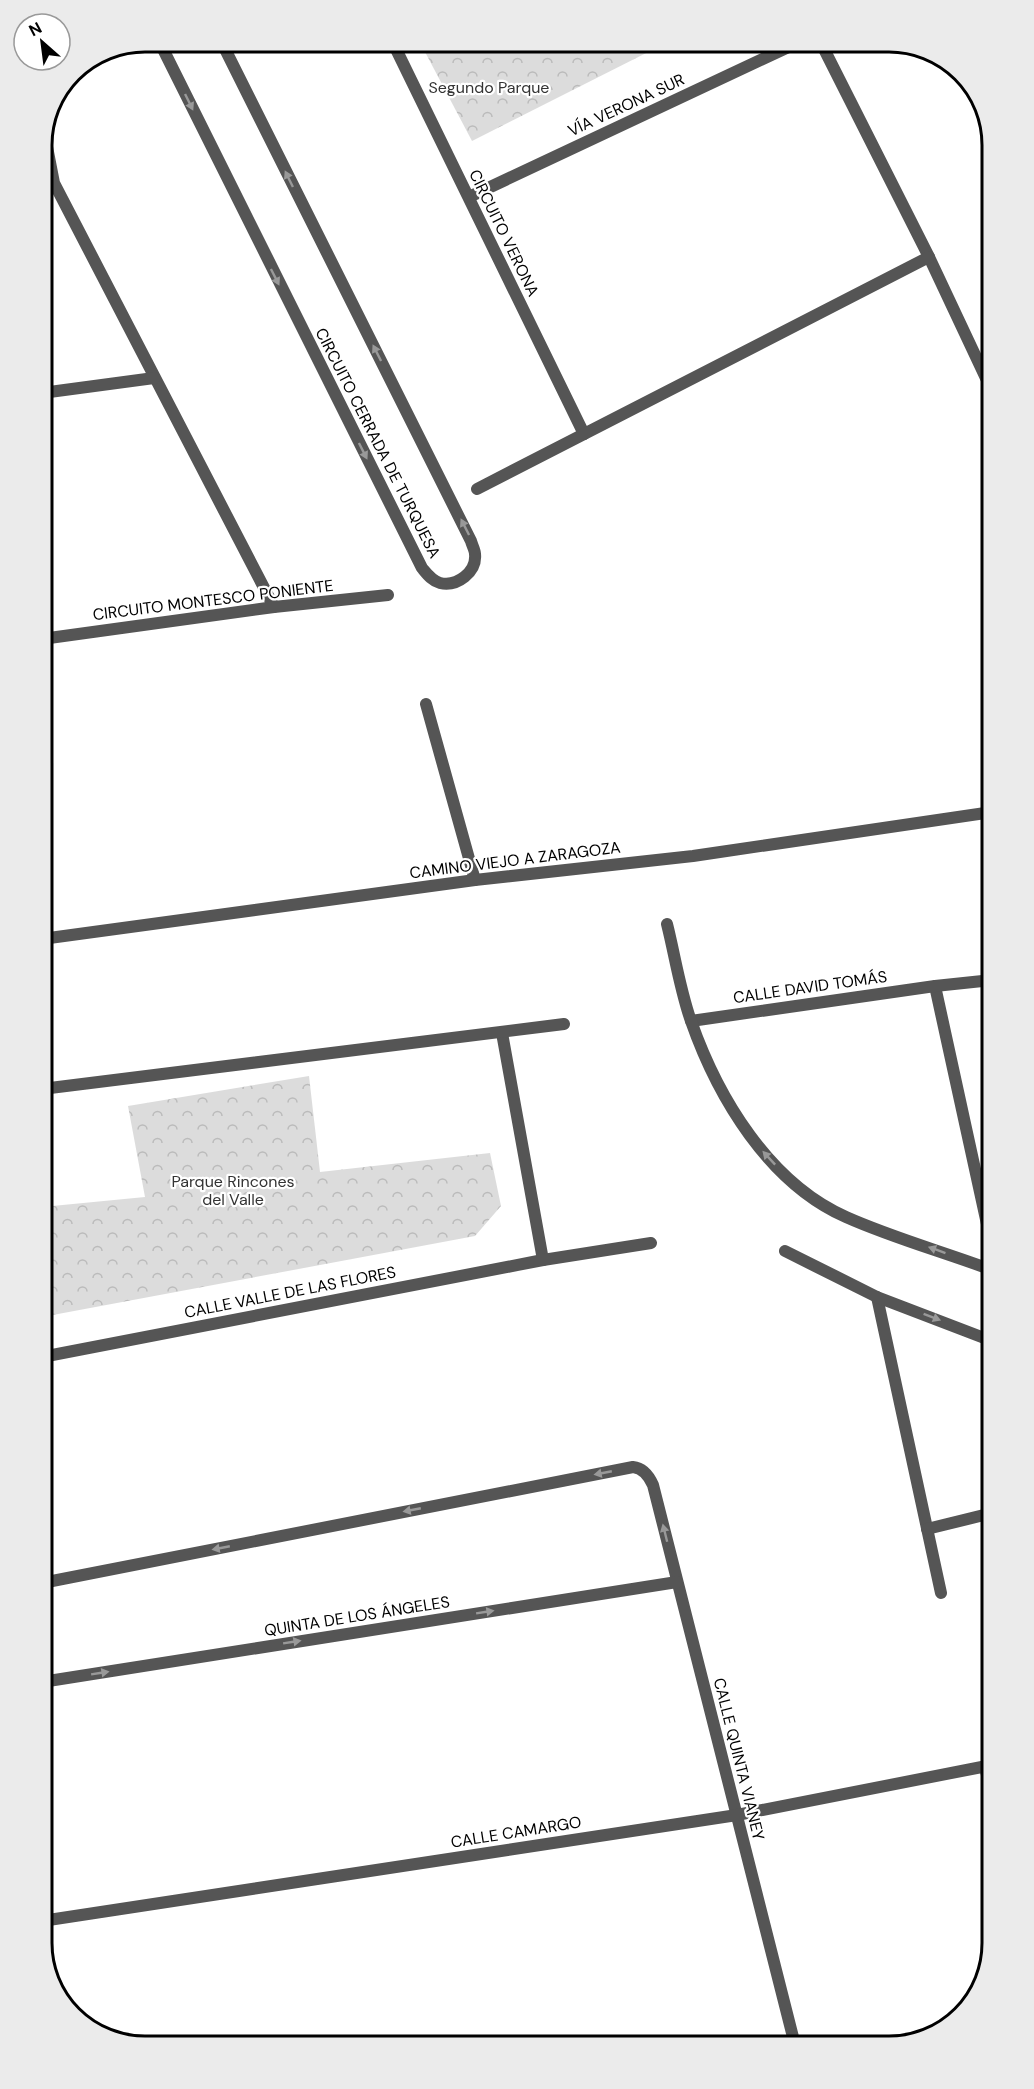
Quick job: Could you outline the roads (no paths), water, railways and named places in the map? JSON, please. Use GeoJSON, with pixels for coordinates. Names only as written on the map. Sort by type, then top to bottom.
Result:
{"type":"FeatureCollection","features":[{"type":"Feature","properties":{"kind":"street","name":"CIRCUITO CERRADA DE TURQUESA"},"geometry":{"type":"LineString","coordinates":[[165,52],[422,568],[431,578],[440,583],[451,583],[462,579],[474,565],[476,555],[471,541],[227,52]]}},
{"type":"Feature","properties":{"kind":"street","name":"CIRCUITO VERONA"},"geometry":{"type":"LineString","coordinates":[[398,52],[584,434]]}},
{"type":"Feature","properties":{"kind":"street","name":"VÍA VERONA SUR"},"geometry":{"type":"LineString","coordinates":[[468,197],[776,53]]}},
{"type":"Feature","properties":{"kind":"street"},"geometry":{"type":"LineString","coordinates":[[826,53],[929,257],[982,370]]}},
{"type":"Feature","properties":{"kind":"street"},"geometry":{"type":"LineString","coordinates":[[53,179],[274,607]]}},
{"type":"Feature","properties":{"kind":"street"},"geometry":{"type":"LineString","coordinates":[[477,489],[929,257]]}},
{"type":"Feature","properties":{"kind":"street"},"geometry":{"type":"LineString","coordinates":[[53,392],[154,378]]}},
{"type":"Feature","properties":{"kind":"street","name":"CIRCUITO MONTESCO PONIENTE"},"geometry":{"type":"LineString","coordinates":[[53,638],[274,607],[388,595]]}},
{"type":"Feature","properties":{"kind":"street"},"geometry":{"type":"LineString","coordinates":[[426,704],[475,880]]}},
{"type":"Feature","properties":{"kind":"street","name":"CAMINO VIEJO A ZARAGOZA"},"geometry":{"type":"LineString","coordinates":[[53,938],[475,880],[693,856],[982,813]]}},
{"type":"Feature","properties":{"kind":"street"},"geometry":{"type":"LineString","coordinates":[[667,924],[691,1021],[720,1089],[754,1143],[794,1186],[844,1216],[982,1266]]}},
{"type":"Feature","properties":{"kind":"street","name":"CALLE DAVID TOMÁS"},"geometry":{"type":"LineString","coordinates":[[691,1021],[982,981]]}},
{"type":"Feature","properties":{"kind":"street"},"geometry":{"type":"LineString","coordinates":[[935,986],[982,1201]]}},
{"type":"Feature","properties":{"kind":"street"},"geometry":{"type":"LineString","coordinates":[[52,1088],[564,1024]]}},
{"type":"Feature","properties":{"kind":"street"},"geometry":{"type":"LineString","coordinates":[[502,1033],[543,1260]]}},
{"type":"Feature","properties":{"kind":"street","name":"CALLE VALLE DE LAS FLORES"},"geometry":{"type":"LineString","coordinates":[[52,1356],[543,1260],[651,1243]]}},
{"type":"Feature","properties":{"kind":"street"},"geometry":{"type":"LineString","coordinates":[[785,1251],[877,1297],[982,1337]]}},
{"type":"Feature","properties":{"kind":"street"},"geometry":{"type":"LineString","coordinates":[[877,1297],[941,1593]]}},
{"type":"Feature","properties":{"kind":"street","name":"CALLE QUINTA VIANEY"},"geometry":{"type":"LineString","coordinates":[[52,1581],[633,1467],[639,1468],[653,1485],[793,2036]]}},
{"type":"Feature","properties":{"kind":"street"},"geometry":{"type":"LineString","coordinates":[[927,1529],[982,1516]]}},
{"type":"Feature","properties":{"kind":"street","name":"QUINTA DE LOS ÁNGELES"},"geometry":{"type":"LineString","coordinates":[[52,1680],[676,1582]]}},
{"type":"Feature","properties":{"kind":"street","name":"CALLE CAMARGO"},"geometry":{"type":"LineString","coordinates":[[52,1918],[737,1815],[982,1767]]}},
{"type":"Feature","properties":{"kind":"park label","name":"Segundo Parque"},"geometry":{"type":"Point","coordinates":[489,87]}},
{"type":"Feature","properties":{"kind":"park label","name":"Parque Rincones del Valle"},"geometry":{"type":"Point","coordinates":[233,1190]}}]}
